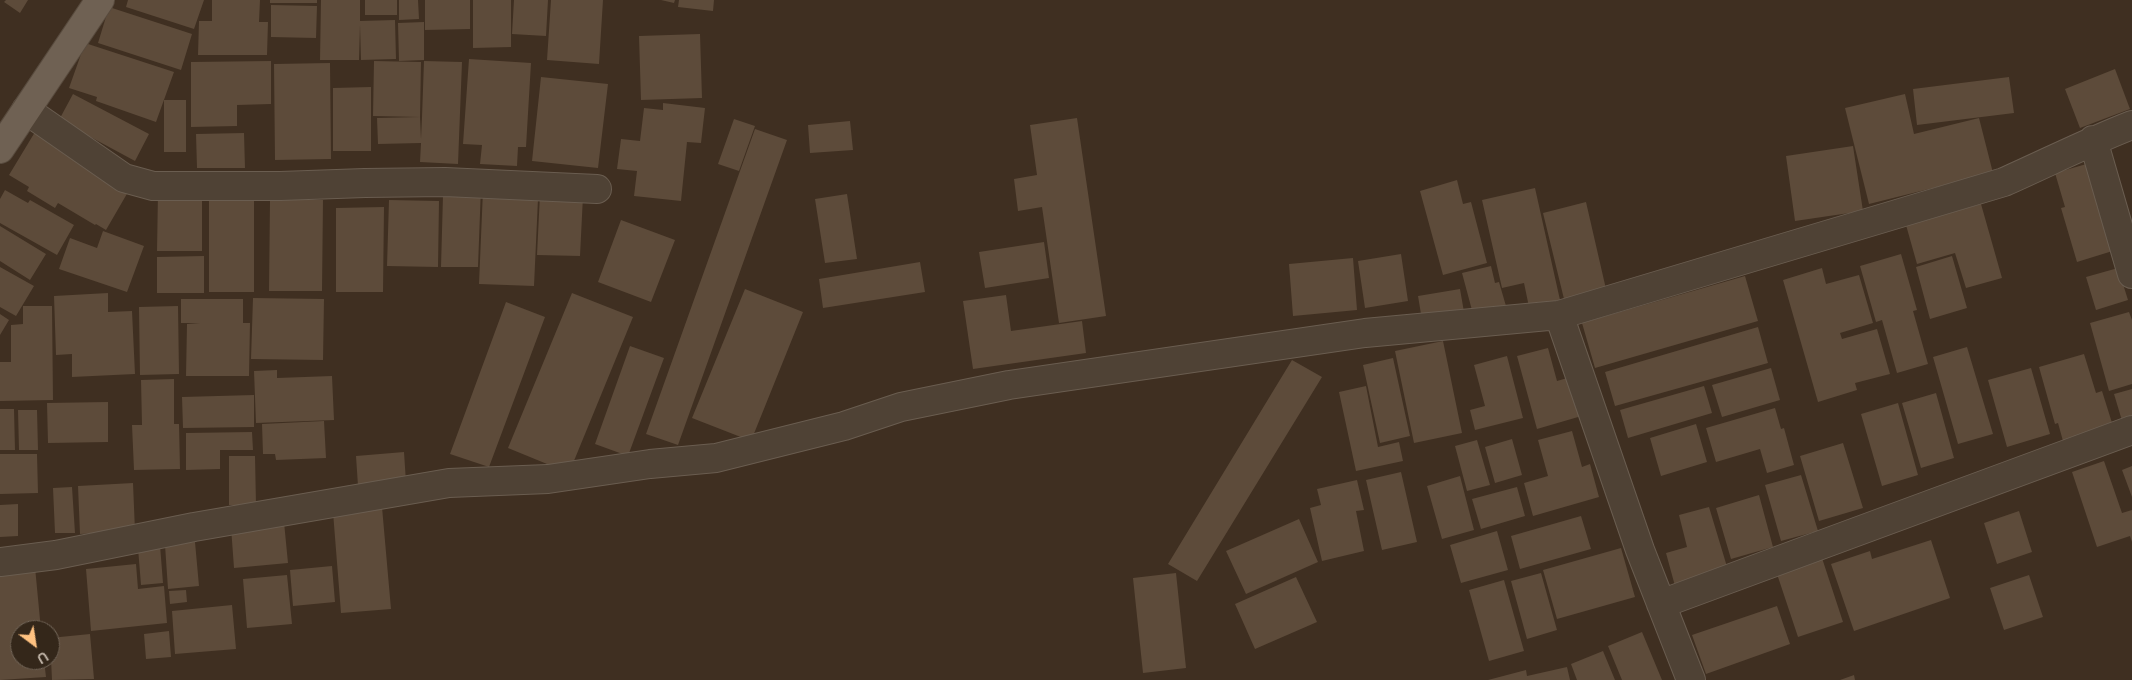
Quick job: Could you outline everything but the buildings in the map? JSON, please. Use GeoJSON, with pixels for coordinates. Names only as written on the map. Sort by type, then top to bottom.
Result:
{"type":"FeatureCollection","features":[{"type":"Feature","properties":{"kind":"main road"},"geometry":{"type":"LineString","coordinates":[[0,149],[100,0]]}},
{"type":"Feature","properties":{"kind":"street"},"geometry":{"type":"LineString","coordinates":[[26,110],[124,178],[153,186],[280,186],[445,182],[597,188]]}},
{"type":"Feature","properties":{"kind":"street"},"geometry":{"type":"LineString","coordinates":[[0,562],[56,555],[194,526],[449,483],[548,479],[650,464],[716,458],[844,426],[901,407],[1009,385],[1364,333],[1559,315],[2004,182],[2055,160],[2093,140],[2132,125]]}},
{"type":"Feature","properties":{"kind":"street"},"geometry":{"type":"LineString","coordinates":[[2093,140],[2132,274]]}},
{"type":"Feature","properties":{"kind":"street"},"geometry":{"type":"LineString","coordinates":[[1559,315],[1637,541],[1691,680]]}},
{"type":"Feature","properties":{"kind":"street"},"geometry":{"type":"LineString","coordinates":[[1661,604],[2132,430]]}}]}
